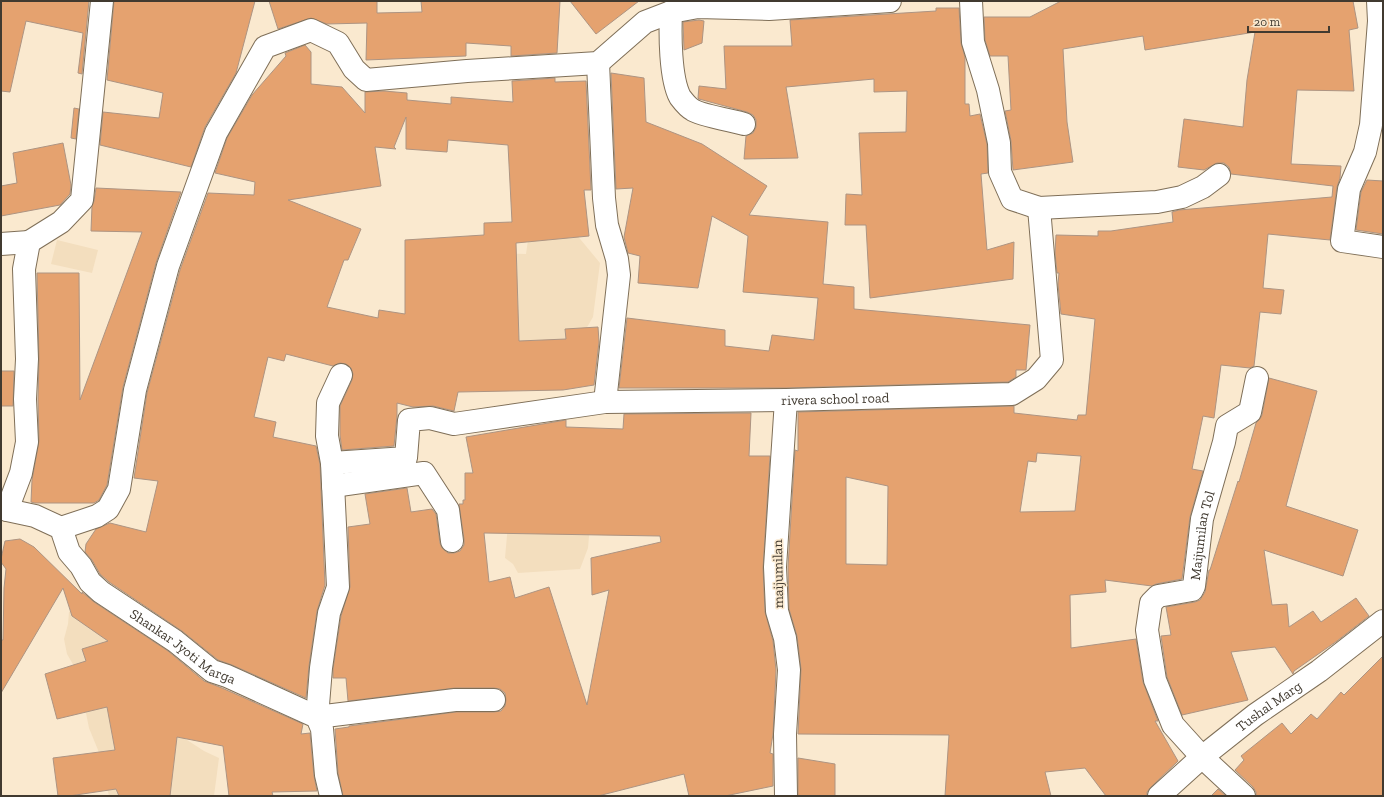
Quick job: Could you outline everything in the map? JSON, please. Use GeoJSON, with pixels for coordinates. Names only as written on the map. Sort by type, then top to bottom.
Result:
{"type":"FeatureCollection","features":[{"type":"Feature","properties":{"kind":"street"},"geometry":{"type":"LineString","coordinates":[[1,244],[29,242],[61,222],[82,200],[102,1]]}},
{"type":"Feature","properties":{"kind":"street"},"geometry":{"type":"LineString","coordinates":[[29,242],[24,269],[27,359],[25,399],[27,442],[21,473],[4,511],[35,516],[61,528],[97,516],[108,509],[119,489],[136,390],[168,266],[216,132],[264,47],[311,30],[338,43],[354,68],[366,80],[467,71],[598,63],[645,22],[671,12],[698,6],[768,10],[890,1]]}},
{"type":"Feature","properties":{"kind":"street"},"geometry":{"type":"LineString","coordinates":[[972,1],[973,42],[988,90],[999,143],[1000,172],[1012,199],[1039,208],[1157,202],[1182,197],[1203,187],[1219,175]]}},
{"type":"Feature","properties":{"kind":"street"},"geometry":{"type":"LineString","coordinates":[[1378,1],[1379,21],[1371,125],[1365,152],[1349,189],[1342,242],[1383,247]]}},
{"type":"Feature","properties":{"kind":"street"},"geometry":{"type":"LineString","coordinates":[[671,12],[670,31],[672,59],[680,98],[694,111],[744,124]]}},
{"type":"Feature","properties":{"kind":"street"},"geometry":{"type":"LineString","coordinates":[[598,63],[604,198],[607,225],[617,259],[619,275],[605,402]]}},
{"type":"Feature","properties":{"kind":"street","name":"rivera school road"},"geometry":{"type":"LineString","coordinates":[[332,463],[406,458],[409,420],[430,418],[454,424],[605,402],[786,400],[1012,394],[1036,379],[1052,360],[1039,208]]}},
{"type":"Feature","properties":{"kind":"street"},"geometry":{"type":"LineString","coordinates":[[331,796],[326,775],[322,728],[317,717],[321,668],[329,613],[338,587],[332,463],[327,436],[328,403],[341,375]]}},
{"type":"Feature","properties":{"kind":"street","name":"Maijumilan Tol"},"geometry":{"type":"LineString","coordinates":[[1202,757],[1173,725],[1155,680],[1147,630],[1151,603],[1158,596],[1192,590],[1194,586],[1202,519],[1224,442],[1227,426],[1250,412],[1257,378]]}},
{"type":"Feature","properties":{"kind":"street","name":"maijumilan"},"geometry":{"type":"LineString","coordinates":[[786,400],[775,567],[777,611],[785,638],[789,670],[785,734],[786,796]]}},
{"type":"Feature","properties":{"kind":"street"},"geometry":{"type":"LineString","coordinates":[[333,486],[424,473],[448,510],[452,541]]}},
{"type":"Feature","properties":{"kind":"street","name":"Shankar Jyoti Marga"},"geometry":{"type":"LineString","coordinates":[[61,528],[69,552],[81,566],[90,582],[101,592],[175,641],[212,671],[227,676],[317,717]]}},
{"type":"Feature","properties":{"kind":"street","name":"Tushal Marg"},"geometry":{"type":"LineString","coordinates":[[1159,796],[1202,757],[1255,715],[1319,671],[1383,621]]}},
{"type":"Feature","properties":{"kind":"street"},"geometry":{"type":"LineString","coordinates":[[317,717],[455,700],[494,700]]}},
{"type":"Feature","properties":{"kind":"street"},"geometry":{"type":"LineString","coordinates":[[1202,757],[1244,796]]}},
{"type":"Feature","properties":{"kind":"shaded area"},"geometry":{"type":"Polygon","coordinates":[[[529,233],[576,234],[600,263],[593,317],[586,329],[514,368],[494,253],[526,254],[529,233]]]}},
{"type":"Feature","properties":{"kind":"shaded area"},"geometry":{"type":"Polygon","coordinates":[[[57,240],[98,250],[92,273],[51,264],[57,240]]]}},
{"type":"Feature","properties":{"kind":"shaded area"},"geometry":{"type":"Polygon","coordinates":[[[511,491],[593,492],[588,548],[580,569],[518,573],[513,564],[505,558],[511,491]]]}},
{"type":"Feature","properties":{"kind":"shaded area"},"geometry":{"type":"Polygon","coordinates":[[[86,593],[203,662],[205,685],[170,729],[204,751],[219,758],[214,796],[109,796],[98,750],[89,728],[78,673],[67,654],[64,639],[68,624],[69,612],[77,605],[86,593]]]}},
{"type":"Feature","properties":{"kind":"building"},"geometry":{"type":"Polygon","coordinates":[[[1,1],[89,1],[82,74],[78,73],[83,33],[26,21],[10,92],[1,91],[1,1]]]}},
{"type":"Feature","properties":{"kind":"building"},"geometry":{"type":"Polygon","coordinates":[[[114,1],[255,1],[236,73],[205,127],[191,167],[100,145],[103,112],[159,118],[163,93],[107,80],[114,1]]]}},
{"type":"Feature","properties":{"kind":"building"},"geometry":{"type":"Polygon","coordinates":[[[269,1],[377,1],[377,13],[422,12],[421,1],[560,1],[557,53],[511,56],[511,46],[466,43],[466,56],[366,60],[367,23],[327,24],[311,18],[278,29],[269,1]]]}},
{"type":"Feature","properties":{"kind":"building"},"geometry":{"type":"Polygon","coordinates":[[[570,1],[639,1],[596,34],[570,1]]]}},
{"type":"Feature","properties":{"kind":"building"},"geometry":{"type":"Polygon","coordinates":[[[1061,1],[1353,1],[1358,28],[1349,30],[1354,91],[1297,90],[1291,164],[1341,166],[1330,240],[1268,234],[1263,288],[1284,290],[1281,314],[1260,312],[1254,366],[1250,368],[1221,365],[1214,418],[1203,416],[1192,469],[1203,471],[1190,517],[1182,579],[1152,586],[1105,580],[1106,592],[1070,595],[1071,648],[1136,639],[1143,682],[1158,721],[1155,721],[1178,761],[1151,787],[1147,792],[1147,796],[1106,796],[1085,768],[1045,772],[1051,796],[945,796],[949,735],[798,734],[801,669],[797,636],[789,609],[788,567],[795,450],[798,451],[798,412],[1014,406],[1014,413],[1077,420],[1078,415],[1086,415],[1095,319],[1061,314],[1058,284],[1059,273],[1057,273],[1055,253],[1056,235],[1098,236],[1098,231],[1111,231],[1173,222],[1172,212],[1179,210],[1332,197],[1333,186],[1231,174],[1229,167],[1224,163],[1217,163],[1204,170],[1178,167],[1184,119],[1243,127],[1247,80],[1255,32],[1145,50],[1143,36],[1063,49],[1067,122],[1073,162],[1013,170],[1011,141],[1005,111],[1011,110],[1008,56],[990,56],[985,40],[984,17],[1030,17],[1061,1]],[[1037,453],[1036,462],[1028,461],[1020,512],[1075,511],[1081,456],[1037,453]],[[846,477],[846,564],[887,565],[888,486],[846,477]]]}},
{"type":"Feature","properties":{"kind":"building"},"geometry":{"type":"Polygon","coordinates":[[[936,8],[959,8],[961,43],[965,57],[965,104],[969,104],[970,116],[980,114],[987,144],[988,173],[981,174],[987,250],[1014,242],[1013,279],[870,298],[866,225],[845,225],[846,194],[862,195],[859,133],[906,132],[907,91],[874,92],[874,79],[786,87],[798,158],[744,159],[746,136],[753,133],[756,127],[756,120],[753,115],[699,99],[699,86],[726,89],[724,46],[792,46],[790,20],[936,11],[936,8]]]}},
{"type":"Feature","properties":{"kind":"building"},"geometry":{"type":"Polygon","coordinates":[[[699,20],[704,21],[702,43],[684,50],[683,22],[699,20]]]}},
{"type":"Feature","properties":{"kind":"building"},"geometry":{"type":"Polygon","coordinates":[[[305,45],[311,52],[311,84],[342,87],[365,113],[365,92],[384,91],[407,93],[407,100],[451,104],[451,97],[513,102],[512,81],[555,78],[555,82],[586,81],[591,190],[584,190],[589,236],[516,243],[519,341],[566,339],[565,329],[598,327],[599,342],[594,385],[563,390],[458,392],[454,411],[433,406],[413,407],[397,403],[394,446],[342,450],[340,435],[340,406],[352,380],[353,374],[351,368],[346,364],[340,363],[333,366],[286,354],[284,361],[268,357],[254,417],[276,422],[273,437],[316,446],[320,464],[325,585],[317,611],[306,698],[218,660],[182,631],[109,582],[100,574],[92,560],[85,552],[86,544],[96,529],[110,523],[146,532],[158,481],[134,478],[147,393],[180,270],[208,193],[254,195],[255,182],[215,173],[227,138],[252,95],[286,56],[285,53],[305,45]],[[406,117],[394,147],[396,149],[375,147],[381,186],[288,200],[361,229],[348,260],[344,260],[327,307],[378,318],[379,310],[405,314],[405,240],[484,235],[484,223],[512,222],[508,145],[448,140],[447,152],[406,149],[406,117]]]}},
{"type":"Feature","properties":{"kind":"building"},"geometry":{"type":"Polygon","coordinates":[[[611,73],[644,78],[646,122],[702,144],[767,186],[749,215],[828,222],[823,284],[854,287],[854,309],[1030,325],[1026,370],[1016,370],[1016,377],[1008,382],[786,388],[619,388],[627,318],[725,330],[725,346],[769,351],[772,335],[814,340],[818,298],[743,292],[748,236],[712,216],[698,288],[638,283],[640,256],[628,253],[624,237],[633,188],[616,189],[611,73]]]}},
{"type":"Feature","properties":{"kind":"building"},"geometry":{"type":"Polygon","coordinates":[[[74,108],[79,109],[76,139],[71,138],[74,108]]]}},
{"type":"Feature","properties":{"kind":"building"},"geometry":{"type":"Polygon","coordinates":[[[63,143],[71,185],[70,194],[60,205],[1,216],[1,186],[17,183],[13,153],[63,143]]]}},
{"type":"Feature","properties":{"kind":"building"},"geometry":{"type":"Polygon","coordinates":[[[1367,180],[1383,181],[1383,234],[1356,230],[1361,192],[1367,180]]]}},
{"type":"Feature","properties":{"kind":"building"},"geometry":{"type":"Polygon","coordinates":[[[96,188],[181,192],[156,263],[123,387],[107,485],[99,500],[94,503],[35,503],[31,502],[32,480],[39,441],[37,273],[79,273],[80,400],[142,232],[91,231],[92,206],[96,188]]]}},
{"type":"Feature","properties":{"kind":"building"},"geometry":{"type":"Polygon","coordinates":[[[1,371],[14,371],[13,406],[1,406],[1,371]]]}},
{"type":"Feature","properties":{"kind":"building"},"geometry":{"type":"Polygon","coordinates":[[[1269,378],[1317,391],[1286,506],[1358,530],[1343,576],[1264,550],[1272,605],[1287,604],[1289,627],[1313,611],[1321,622],[1356,598],[1369,616],[1337,641],[1294,671],[1293,674],[1275,647],[1231,652],[1248,700],[1182,715],[1167,677],[1161,636],[1171,635],[1166,607],[1195,602],[1200,600],[1205,592],[1209,570],[1238,481],[1239,482],[1256,423],[1262,415],[1269,378]]]}},
{"type":"Feature","properties":{"kind":"building"},"geometry":{"type":"Polygon","coordinates":[[[751,413],[749,456],[770,456],[763,568],[765,612],[773,641],[776,670],[773,734],[770,753],[773,754],[773,786],[725,796],[689,796],[684,774],[598,796],[343,796],[338,773],[335,729],[456,712],[501,711],[505,706],[506,700],[505,693],[500,689],[455,688],[348,701],[346,678],[333,678],[333,669],[341,616],[350,587],[348,527],[370,524],[365,494],[407,488],[411,512],[432,509],[436,514],[442,548],[448,553],[454,553],[460,551],[464,545],[459,504],[463,504],[463,500],[465,500],[465,473],[473,473],[466,437],[566,420],[566,427],[623,429],[624,414],[751,413]],[[484,533],[489,582],[510,577],[515,598],[549,587],[587,705],[609,590],[592,595],[591,558],[661,542],[660,536],[484,533]]]}},
{"type":"Feature","properties":{"kind":"building"},"geometry":{"type":"Polygon","coordinates":[[[20,539],[34,547],[82,594],[82,592],[94,602],[168,651],[204,681],[303,724],[301,734],[310,733],[317,791],[272,792],[273,796],[229,796],[223,746],[177,737],[170,796],[119,796],[116,789],[69,796],[58,796],[53,758],[115,750],[107,707],[57,719],[45,674],[86,661],[82,649],[108,641],[72,616],[63,588],[1,693],[1,640],[3,640],[6,569],[1,562],[1,559],[5,541],[20,539]]]}},
{"type":"Feature","properties":{"kind":"building"},"geometry":{"type":"Polygon","coordinates":[[[1383,656],[1383,796],[1256,796],[1256,792],[1253,787],[1235,770],[1244,760],[1241,756],[1282,723],[1291,734],[1311,714],[1317,719],[1341,692],[1344,695],[1383,656]]]}},
{"type":"Feature","properties":{"kind":"building"},"geometry":{"type":"Polygon","coordinates":[[[798,758],[835,764],[835,796],[798,796],[798,758]]]}},
{"type":"Feature","properties":{"kind":"building"},"geometry":{"type":"Polygon","coordinates":[[[1218,789],[1226,796],[1211,796],[1218,789]]]}}]}
